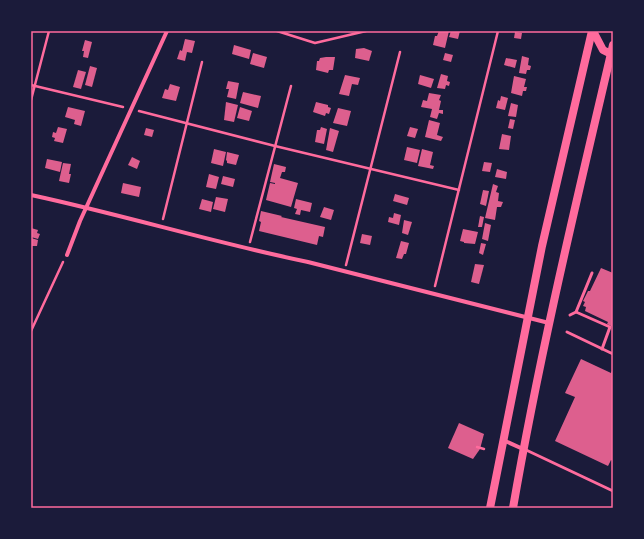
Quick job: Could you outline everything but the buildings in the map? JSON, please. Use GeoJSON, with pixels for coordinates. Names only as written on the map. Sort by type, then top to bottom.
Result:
{"type":"FeatureCollection","features":[{"type":"Feature","properties":{"kind":"main road"},"geometry":{"type":"LineString","coordinates":[[592,31],[603,50],[612,55]]}},
{"type":"Feature","properties":{"kind":"main road"},"geometry":{"type":"LineString","coordinates":[[490,508],[527,318],[592,31]]}},
{"type":"Feature","properties":{"kind":"main road"},"geometry":{"type":"LineString","coordinates":[[514,508],[523,449],[549,323],[584,167],[612,55],[613,45]]}},
{"type":"Feature","properties":{"kind":"street"},"geometry":{"type":"LineString","coordinates":[[67,255],[80,221],[88,207],[167,31]]}},
{"type":"Feature","properties":{"kind":"street"},"geometry":{"type":"LineString","coordinates":[[31,195],[88,207],[162,227],[549,323]]}},
{"type":"Feature","properties":{"kind":"street"},"geometry":{"type":"LineString","coordinates":[[503,440],[523,449]]}},
{"type":"Feature","properties":{"kind":"lane"},"geometry":{"type":"LineString","coordinates":[[570,315],[576,312],[592,273]]}},
{"type":"Feature","properties":{"kind":"lane"},"geometry":{"type":"LineString","coordinates":[[576,312],[610,327],[602,349]]}},
{"type":"Feature","properties":{"kind":"lane"},"geometry":{"type":"LineString","coordinates":[[567,332],[613,354]]}},
{"type":"Feature","properties":{"kind":"lane"},"geometry":{"type":"LineString","coordinates":[[523,449],[613,491]]}},
{"type":"Feature","properties":{"kind":"path"},"geometry":{"type":"LineString","coordinates":[[31,100],[33,85],[49,31]]}},
{"type":"Feature","properties":{"kind":"path"},"geometry":{"type":"LineString","coordinates":[[277,31],[315,43],[366,31]]}},
{"type":"Feature","properties":{"kind":"path"},"geometry":{"type":"LineString","coordinates":[[434,295],[498,31]]}},
{"type":"Feature","properties":{"kind":"path"},"geometry":{"type":"LineString","coordinates":[[345,272],[400,52]]}},
{"type":"Feature","properties":{"kind":"path"},"geometry":{"type":"LineString","coordinates":[[162,227],[202,62]]}},
{"type":"Feature","properties":{"kind":"path"},"geometry":{"type":"LineString","coordinates":[[33,85],[275,146],[459,190]]}},
{"type":"Feature","properties":{"kind":"path"},"geometry":{"type":"LineString","coordinates":[[248,248],[291,86]]}},
{"type":"Feature","properties":{"kind":"path"},"geometry":{"type":"LineString","coordinates":[[31,331],[67,255]]}},
{"type":"Feature","properties":{"kind":"path"},"geometry":{"type":"LineString","coordinates":[[477,447],[484,449]]}}]}
